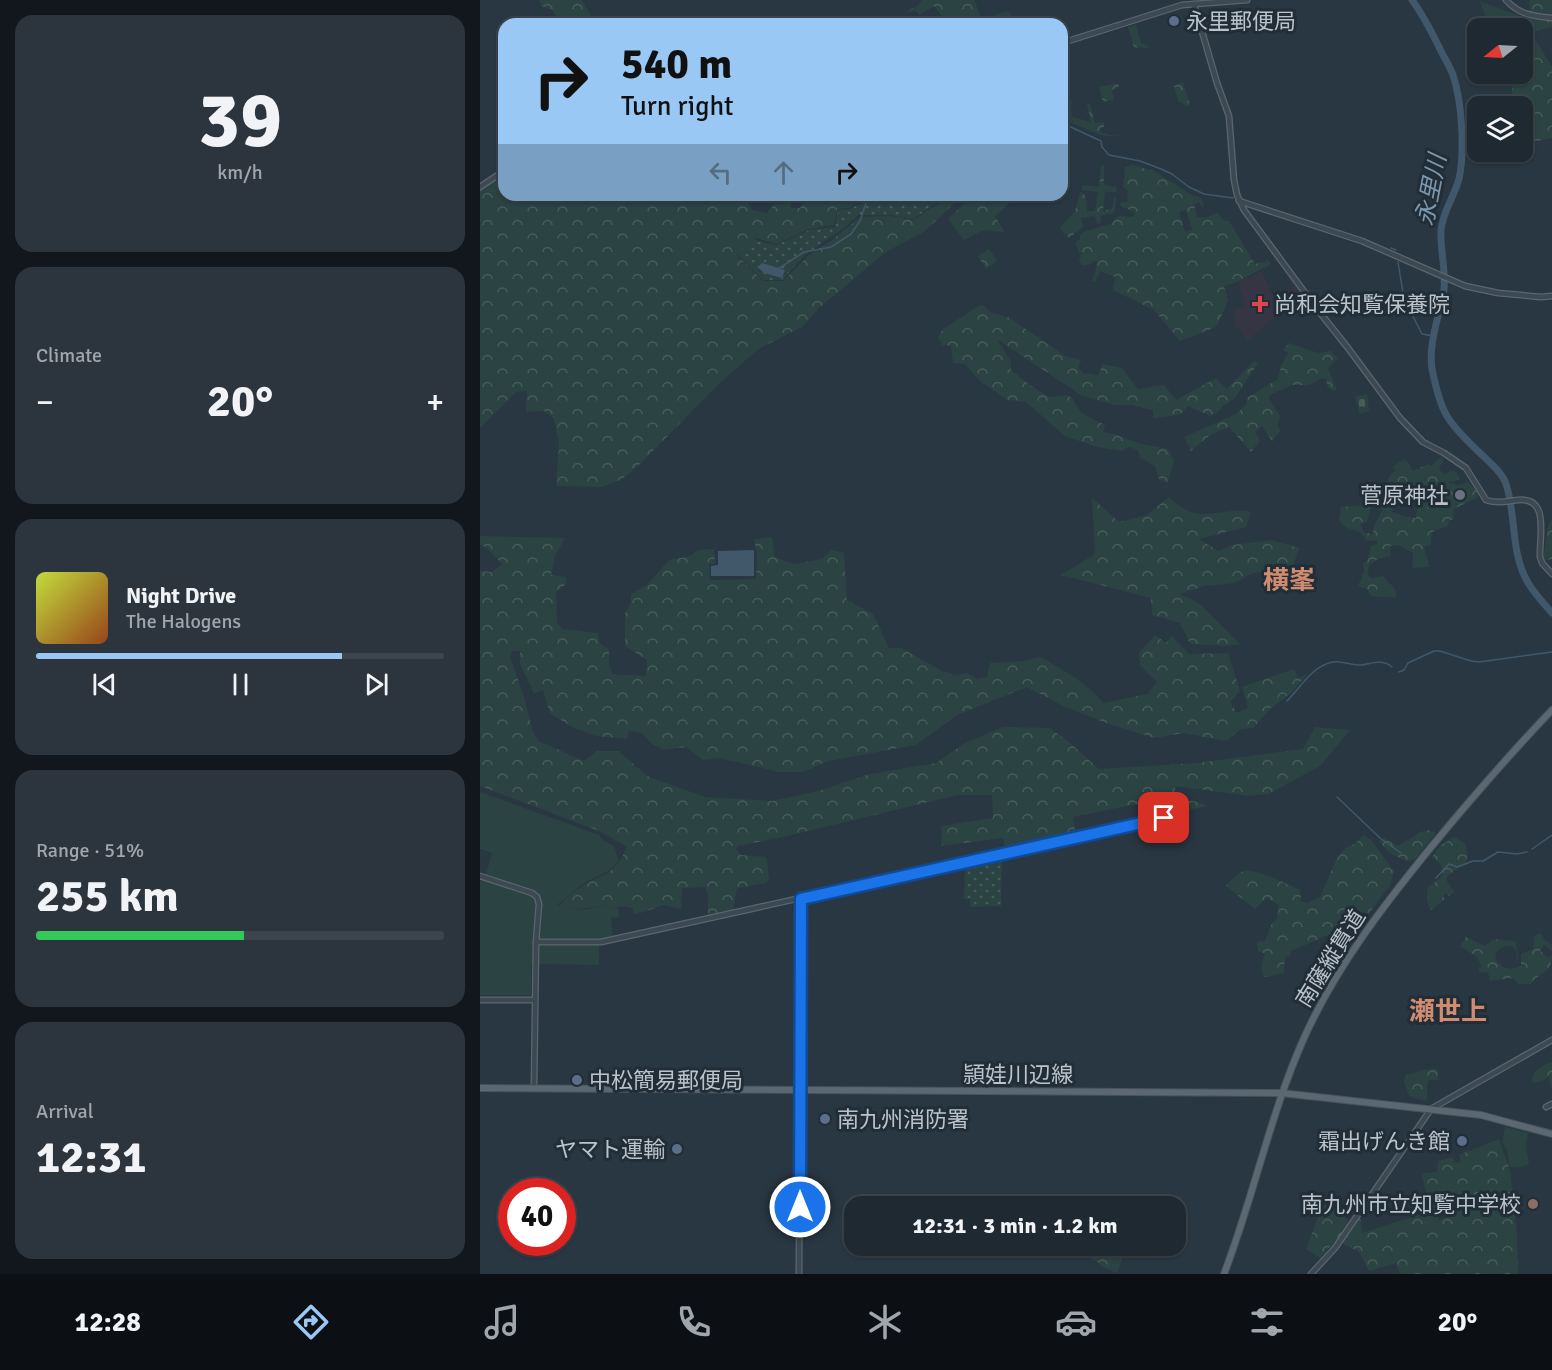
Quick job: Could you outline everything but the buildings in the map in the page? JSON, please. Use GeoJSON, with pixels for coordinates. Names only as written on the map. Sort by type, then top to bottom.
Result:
{"type":"FeatureCollection","features":[{"type":"Feature","properties":{"kind":"main road","name":"南薩縦貫道"},"geometry":{"type":"LineString","coordinates":[[1224,1274],[1281,1093],[1316,1013],[1348,956],[1396,890],[1457,816],[1552,711]]}},
{"type":"Feature","properties":{"kind":"main road","name":"頴娃川辺線"},"geometry":{"type":"LineString","coordinates":[[480,1088],[1281,1093],[1481,1115],[1552,1134]]}},
{"type":"Feature","properties":{"kind":"street"},"geometry":{"type":"LineString","coordinates":[[1068,41],[1172,8],[1248,0]]}},
{"type":"Feature","properties":{"kind":"street"},"geometry":{"type":"LineString","coordinates":[[1506,0],[1518,11],[1552,18]]}},
{"type":"Feature","properties":{"kind":"street"},"geometry":{"type":"LineString","coordinates":[[1194,4],[1229,116],[1234,180],[1239,201],[1248,216],[1414,434],[1426,444],[1466,468],[1486,500],[1529,501],[1539,508],[1540,557],[1542,563],[1552,574]]}},
{"type":"Feature","properties":{"kind":"street"},"geometry":{"type":"LineString","coordinates":[[480,187],[498,175]]}},
{"type":"Feature","properties":{"kind":"street"},"geometry":{"type":"LineString","coordinates":[[1239,201],[1362,242],[1465,286],[1498,293],[1552,296]]}},
{"type":"Feature","properties":{"kind":"street"},"geometry":{"type":"LineString","coordinates":[[536,942],[601,942],[1164,818]]}},
{"type":"Feature","properties":{"kind":"street"},"geometry":{"type":"LineString","coordinates":[[480,876],[532,893],[537,897],[539,904],[536,942],[534,1089]]}},
{"type":"Feature","properties":{"kind":"street"},"geometry":{"type":"LineString","coordinates":[[799,1274],[801,899]]}},
{"type":"Feature","properties":{"kind":"street"},"geometry":{"type":"LineString","coordinates":[[480,1000],[535,1000]]}},
{"type":"Feature","properties":{"kind":"street"},"geometry":{"type":"LineString","coordinates":[[1311,1274],[1335,1248],[1431,1109],[1552,1040]]}},
{"type":"Feature","properties":{"kind":"street"},"geometry":{"type":"LineString","coordinates":[[1546,1107],[1552,1104]]}},
{"type":"Feature","properties":{"kind":"shaded area"},"geometry":{"type":"Polygon","coordinates":[[[762,263],[785,270],[782,278],[764,273],[758,267],[762,263]]]}},
{"type":"Feature","properties":{"kind":"shaded area"},"geometry":{"type":"Polygon","coordinates":[[[1261,271],[1274,296],[1295,285],[1301,293],[1248,341],[1234,325],[1234,309],[1245,306],[1238,282],[1261,271]]]}},
{"type":"Feature","properties":{"kind":"shaded area"},"geometry":{"type":"Polygon","coordinates":[[[754,550],[754,576],[711,576],[711,566],[718,565],[718,551],[754,550]]]}},
{"type":"Feature","properties":{"kind":"green space"},"geometry":{"type":"Polygon","coordinates":[[[539,0],[582,0],[592,18],[557,18],[552,10],[541,6],[539,0]]]}},
{"type":"Feature","properties":{"kind":"green space"},"geometry":{"type":"Polygon","coordinates":[[[922,0],[974,0],[981,18],[944,18],[934,6],[919,15],[916,11],[908,12],[918,6],[922,0]]]}},
{"type":"Feature","properties":{"kind":"green space"},"geometry":{"type":"Polygon","coordinates":[[[1529,0],[1552,0],[1552,27],[1533,32],[1533,18],[1530,18],[1529,0]]]}},
{"type":"Feature","properties":{"kind":"green space"},"geometry":{"type":"Polygon","coordinates":[[[1480,1],[1526,18],[1486,18],[1480,1]]]}},
{"type":"Feature","properties":{"kind":"green space"},"geometry":{"type":"Polygon","coordinates":[[[1008,11],[1014,18],[988,18],[1008,11]]]}},
{"type":"Feature","properties":{"kind":"green space"},"geometry":{"type":"Polygon","coordinates":[[[1136,25],[1141,43],[1149,46],[1148,49],[1134,48],[1128,27],[1136,25]]]}},
{"type":"Feature","properties":{"kind":"green space"},"geometry":{"type":"Polygon","coordinates":[[[1533,35],[1552,67],[1552,138],[1533,142],[1533,96],[1512,96],[1512,84],[1533,84],[1533,35]]]}},
{"type":"Feature","properties":{"kind":"green space"},"geometry":{"type":"Polygon","coordinates":[[[1183,82],[1190,105],[1187,106],[1178,101],[1174,86],[1183,82]]]}},
{"type":"Feature","properties":{"kind":"green space"},"geometry":{"type":"Polygon","coordinates":[[[1118,83],[1119,87],[1112,90],[1114,100],[1103,102],[1099,87],[1118,83]]]}},
{"type":"Feature","properties":{"kind":"green space"},"geometry":{"type":"Polygon","coordinates":[[[1068,96],[1073,104],[1072,117],[1091,122],[1087,104],[1090,104],[1095,123],[1104,122],[1104,127],[1100,129],[1101,133],[1123,135],[1109,136],[1101,135],[1068,121],[1068,96]]]}},
{"type":"Feature","properties":{"kind":"green space"},"geometry":{"type":"Polygon","coordinates":[[[1132,165],[1154,171],[1192,195],[1201,198],[1204,206],[1202,207],[1199,202],[1194,204],[1197,217],[1207,217],[1217,213],[1224,221],[1229,221],[1255,264],[1267,263],[1267,259],[1271,264],[1237,282],[1224,286],[1228,300],[1214,328],[1180,341],[1154,310],[1113,290],[1115,277],[1100,271],[1095,282],[1092,281],[1096,260],[1082,265],[1079,260],[1082,252],[1080,253],[1075,243],[1085,231],[1111,224],[1118,216],[1133,217],[1135,212],[1120,206],[1121,202],[1127,202],[1128,191],[1123,187],[1125,167],[1132,165]],[[1186,210],[1179,212],[1185,232],[1192,230],[1186,210]]]}},
{"type":"Feature","properties":{"kind":"green space"},"geometry":{"type":"Polygon","coordinates":[[[1101,166],[1104,166],[1104,185],[1117,187],[1116,192],[1105,192],[1103,211],[1112,209],[1114,198],[1116,198],[1115,210],[1112,214],[1100,215],[1101,223],[1097,224],[1095,216],[1081,218],[1083,227],[1069,238],[1060,228],[1075,211],[1080,192],[1086,196],[1087,211],[1095,211],[1098,192],[1082,190],[1082,185],[1099,187],[1101,166]]]}},
{"type":"Feature","properties":{"kind":"green space"},"geometry":{"type":"Polygon","coordinates":[[[498,178],[498,201],[746,201],[752,210],[767,213],[775,204],[791,202],[791,208],[800,208],[805,201],[861,201],[849,208],[837,209],[834,225],[810,229],[776,244],[756,238],[736,254],[763,281],[783,281],[809,255],[860,217],[890,216],[914,220],[942,201],[957,201],[925,231],[886,252],[819,308],[802,327],[758,349],[622,479],[602,487],[556,486],[559,444],[554,419],[544,411],[526,412],[527,391],[516,392],[480,428],[480,190],[498,178]]]}},
{"type":"Feature","properties":{"kind":"green space"},"geometry":{"type":"Polygon","coordinates":[[[867,201],[939,201],[913,219],[890,215],[858,215],[845,227],[806,254],[782,280],[763,280],[729,246],[726,214],[758,241],[776,245],[810,230],[835,227],[838,210],[849,209],[867,201]]]}},
{"type":"Feature","properties":{"kind":"green space"},"geometry":{"type":"Polygon","coordinates":[[[967,201],[1012,201],[995,216],[1003,232],[983,230],[964,240],[948,219],[967,201]]]}},
{"type":"Feature","properties":{"kind":"green space"},"geometry":{"type":"Polygon","coordinates":[[[989,249],[997,261],[986,269],[978,256],[989,249]]]}},
{"type":"Feature","properties":{"kind":"green space"},"geometry":{"type":"Polygon","coordinates":[[[982,304],[990,312],[1010,318],[1065,356],[1081,360],[1078,368],[1084,373],[1098,375],[1103,364],[1122,368],[1138,389],[1164,385],[1176,400],[1216,378],[1227,389],[1254,361],[1258,363],[1235,398],[1215,414],[1210,416],[1188,406],[1180,415],[1153,418],[1153,410],[1131,405],[1114,405],[1081,395],[997,339],[1011,362],[1011,370],[1049,397],[1067,395],[1072,398],[1081,413],[1105,425],[1103,432],[1141,444],[1168,449],[1174,461],[1167,483],[1159,479],[1155,466],[1140,458],[1138,450],[1129,447],[1122,451],[1097,447],[1065,436],[1026,402],[1008,400],[981,382],[965,364],[953,363],[951,346],[942,345],[938,337],[943,329],[982,304]]]}},
{"type":"Feature","properties":{"kind":"green space"},"geometry":{"type":"Polygon","coordinates":[[[1289,343],[1318,353],[1331,351],[1338,358],[1328,368],[1337,391],[1328,388],[1326,379],[1323,378],[1309,385],[1292,385],[1270,395],[1269,399],[1280,416],[1277,427],[1281,430],[1272,441],[1262,426],[1255,432],[1260,441],[1251,452],[1229,427],[1210,435],[1191,451],[1184,437],[1236,414],[1246,405],[1248,397],[1278,379],[1281,366],[1288,353],[1283,350],[1289,343]]]}},
{"type":"Feature","properties":{"kind":"green space"},"geometry":{"type":"Polygon","coordinates":[[[1367,394],[1369,411],[1360,414],[1355,397],[1367,394]]]}},
{"type":"Feature","properties":{"kind":"green space"},"geometry":{"type":"Polygon","coordinates":[[[1443,458],[1439,468],[1441,472],[1445,474],[1453,470],[1459,479],[1449,481],[1449,483],[1458,485],[1468,482],[1478,493],[1477,498],[1454,509],[1453,520],[1449,520],[1448,526],[1432,532],[1431,544],[1424,547],[1429,567],[1412,568],[1413,553],[1398,545],[1390,546],[1391,556],[1371,564],[1368,572],[1369,577],[1372,578],[1383,576],[1395,589],[1397,596],[1394,598],[1371,596],[1367,589],[1358,586],[1364,572],[1363,563],[1367,561],[1371,546],[1377,544],[1377,541],[1366,540],[1361,533],[1343,525],[1339,521],[1341,507],[1367,505],[1371,507],[1367,521],[1360,525],[1365,533],[1373,534],[1382,510],[1379,507],[1381,504],[1389,507],[1392,492],[1385,484],[1391,473],[1396,471],[1394,466],[1403,460],[1408,462],[1413,471],[1428,464],[1431,466],[1443,458]],[[1410,482],[1408,491],[1395,495],[1392,512],[1416,518],[1420,491],[1411,488],[1410,482]]]}},
{"type":"Feature","properties":{"kind":"green space"},"geometry":{"type":"Polygon","coordinates":[[[1169,497],[1186,510],[1195,513],[1251,512],[1246,527],[1199,539],[1218,551],[1232,545],[1272,540],[1299,548],[1292,569],[1253,573],[1234,583],[1204,586],[1180,594],[1200,604],[1240,644],[1227,646],[1190,644],[1180,623],[1152,615],[1151,598],[1061,575],[1095,554],[1092,498],[1119,522],[1147,515],[1169,497]]]}},
{"type":"Feature","properties":{"kind":"green space"},"geometry":{"type":"Polygon","coordinates":[[[1552,520],[1552,559],[1543,561],[1548,525],[1552,520]]]}},
{"type":"Feature","properties":{"kind":"green space"},"geometry":{"type":"Polygon","coordinates":[[[480,536],[565,538],[555,556],[551,575],[566,577],[566,584],[556,592],[557,622],[562,629],[598,633],[601,644],[608,648],[612,674],[646,676],[647,660],[625,646],[625,613],[631,603],[631,594],[647,585],[669,560],[692,555],[698,550],[714,549],[715,564],[709,564],[710,580],[756,579],[757,556],[754,539],[772,537],[775,557],[794,564],[822,559],[831,550],[844,553],[847,600],[873,614],[889,648],[901,648],[942,671],[957,675],[967,673],[977,679],[987,677],[990,663],[1023,661],[1040,657],[1082,683],[1103,703],[1147,694],[1157,682],[1140,665],[1139,653],[1155,635],[1166,643],[1172,636],[1189,654],[1228,653],[1240,691],[1230,702],[1237,713],[1248,708],[1242,687],[1294,669],[1298,678],[1308,673],[1291,693],[1271,708],[1253,728],[1241,729],[1226,741],[1184,733],[1154,738],[1065,707],[1027,687],[957,715],[916,745],[828,761],[803,772],[779,772],[720,758],[703,760],[686,747],[663,750],[652,744],[642,733],[629,731],[627,739],[596,736],[572,727],[550,713],[543,690],[534,693],[520,664],[520,651],[512,651],[510,656],[533,732],[539,741],[584,761],[597,751],[618,751],[649,777],[705,797],[772,801],[818,791],[870,774],[936,763],[965,743],[1003,727],[1050,728],[1099,769],[1197,763],[1303,749],[1315,727],[1350,730],[1320,766],[1268,794],[1249,796],[1175,786],[1176,797],[1207,806],[1176,813],[1174,803],[1141,803],[1073,817],[1076,835],[1005,851],[1003,838],[942,846],[941,826],[993,818],[992,795],[958,795],[738,846],[736,849],[741,855],[765,857],[769,880],[766,883],[737,888],[733,911],[708,916],[708,895],[705,887],[682,888],[681,909],[663,905],[634,914],[633,909],[610,908],[609,905],[581,909],[559,906],[584,885],[609,872],[620,861],[627,847],[599,831],[480,786],[480,571],[492,572],[502,564],[487,548],[480,545],[480,536]]]}},
{"type":"Feature","properties":{"kind":"green space"},"geometry":{"type":"Polygon","coordinates":[[[480,792],[599,835],[614,846],[619,861],[608,871],[583,884],[557,905],[582,910],[609,905],[610,908],[618,907],[619,917],[611,918],[613,938],[599,940],[599,965],[531,964],[531,995],[480,995],[480,880],[484,881],[492,853],[480,849],[480,792]]]}},
{"type":"Feature","properties":{"kind":"green space"},"geometry":{"type":"Polygon","coordinates":[[[1429,830],[1436,833],[1416,858],[1408,862],[1389,853],[1379,841],[1384,838],[1398,846],[1420,832],[1429,830]]]}},
{"type":"Feature","properties":{"kind":"green space"},"geometry":{"type":"Polygon","coordinates":[[[1363,835],[1371,840],[1394,871],[1390,886],[1369,913],[1361,912],[1356,923],[1291,951],[1290,956],[1285,957],[1284,973],[1264,977],[1262,966],[1265,955],[1258,951],[1257,942],[1265,941],[1272,923],[1277,919],[1279,905],[1267,898],[1255,909],[1226,886],[1242,872],[1257,872],[1300,890],[1301,901],[1307,903],[1320,897],[1336,860],[1345,848],[1355,844],[1363,835]]]}},
{"type":"Feature","properties":{"kind":"green space"},"geometry":{"type":"Polygon","coordinates":[[[1454,837],[1465,843],[1467,858],[1463,866],[1446,879],[1455,892],[1449,896],[1446,893],[1443,896],[1445,899],[1431,910],[1427,899],[1428,887],[1443,873],[1441,865],[1432,857],[1440,846],[1454,837]]]}},
{"type":"Feature","properties":{"kind":"green space"},"geometry":{"type":"Polygon","coordinates":[[[1002,858],[1001,906],[970,907],[970,899],[964,899],[965,866],[1002,858]]]}},
{"type":"Feature","properties":{"kind":"green space"},"geometry":{"type":"Polygon","coordinates":[[[1541,933],[1544,940],[1552,945],[1552,951],[1544,945],[1540,951],[1548,957],[1552,955],[1551,961],[1548,969],[1531,984],[1518,984],[1513,978],[1490,981],[1488,972],[1480,973],[1478,968],[1482,967],[1477,957],[1460,946],[1466,937],[1485,946],[1493,939],[1516,941],[1517,964],[1516,951],[1512,946],[1503,947],[1495,955],[1500,965],[1513,969],[1521,966],[1521,954],[1533,949],[1534,936],[1541,933]]]}},
{"type":"Feature","properties":{"kind":"green space"},"geometry":{"type":"Polygon","coordinates":[[[1552,1062],[1552,1088],[1549,1077],[1533,1083],[1535,1072],[1552,1062]]]}},
{"type":"Feature","properties":{"kind":"green space"},"geometry":{"type":"Polygon","coordinates":[[[1437,1069],[1439,1080],[1429,1080],[1427,1101],[1410,1097],[1404,1083],[1405,1076],[1423,1070],[1437,1069]]]}},
{"type":"Feature","properties":{"kind":"green space"},"geometry":{"type":"Polygon","coordinates":[[[1505,1127],[1528,1133],[1526,1146],[1529,1164],[1519,1167],[1509,1166],[1507,1150],[1502,1142],[1505,1127]]]}},
{"type":"Feature","properties":{"kind":"green space"},"geometry":{"type":"Polygon","coordinates":[[[1499,1139],[1510,1171],[1517,1233],[1518,1274],[1400,1274],[1396,1263],[1369,1271],[1359,1252],[1336,1240],[1320,1258],[1306,1249],[1318,1217],[1315,1213],[1318,1204],[1339,1210],[1349,1223],[1347,1227],[1350,1229],[1360,1216],[1362,1233],[1425,1213],[1436,1214],[1439,1220],[1449,1216],[1452,1212],[1449,1204],[1431,1212],[1422,1176],[1424,1173],[1437,1172],[1438,1161],[1453,1157],[1454,1163],[1461,1162],[1459,1155],[1499,1139]]]}},
{"type":"Feature","properties":{"kind":"green space"},"geometry":{"type":"Polygon","coordinates":[[[1087,1256],[1123,1256],[1117,1273],[1087,1256]]]}},
{"type":"Feature","properties":{"kind":"waterway","name":"永里川"},"geometry":{"type":"LineString","coordinates":[[1412,0],[1428,25],[1453,75],[1459,99],[1462,127],[1459,179],[1441,230],[1444,289],[1432,349],[1434,381],[1444,411],[1450,421],[1502,475],[1509,495],[1515,543],[1521,566],[1530,587],[1552,613]]}},
{"type":"Feature","properties":{"kind":"waterway"},"geometry":{"type":"LineString","coordinates":[[1068,126],[1101,141],[1102,147],[1109,155],[1140,161],[1161,169],[1204,194],[1233,198]]}},
{"type":"Feature","properties":{"kind":"waterway"},"geometry":{"type":"LineString","coordinates":[[778,269],[804,252],[831,247],[851,234],[860,221],[867,201]]}},
{"type":"Feature","properties":{"kind":"waterway"},"geometry":{"type":"LineString","coordinates":[[1391,248],[1396,250]]}},
{"type":"Feature","properties":{"kind":"waterway"},"geometry":{"type":"LineString","coordinates":[[1398,262],[1404,299],[1422,334],[1433,336]]}},
{"type":"Feature","properties":{"kind":"waterway"},"geometry":{"type":"LineString","coordinates":[[1399,672],[1404,670],[1408,663],[1434,651],[1479,662],[1552,652]]}},
{"type":"Feature","properties":{"kind":"waterway"},"geometry":{"type":"LineString","coordinates":[[1287,701],[1313,672],[1326,664],[1336,662],[1357,665],[1381,662],[1392,667]]}},
{"type":"Feature","properties":{"kind":"waterway"},"geometry":{"type":"LineString","coordinates":[[1337,797],[1380,838],[1401,853]]}},
{"type":"Feature","properties":{"kind":"waterway"},"geometry":{"type":"LineString","coordinates":[[1532,849],[1552,835]]}},
{"type":"Feature","properties":{"kind":"waterway"},"geometry":{"type":"LineString","coordinates":[[1436,878],[1449,864],[1457,867],[1473,861],[1483,861],[1498,852],[1517,854],[1527,852]]}},
{"type":"Feature","properties":{"kind":"place","name":"永里郵便局"},"geometry":{"type":"Point","coordinates":[1174,21]}},
{"type":"Feature","properties":{"kind":"place","name":"尚和会知覧保養院"},"geometry":{"type":"Point","coordinates":[1260,304]}},
{"type":"Feature","properties":{"kind":"place","name":"菅原神社"},"geometry":{"type":"Point","coordinates":[1460,495]}},
{"type":"Feature","properties":{"kind":"place","name":"中松簡易郵便局"},"geometry":{"type":"Point","coordinates":[577,1080]}},
{"type":"Feature","properties":{"kind":"place","name":"南九州消防署"},"geometry":{"type":"Point","coordinates":[825,1119]}},
{"type":"Feature","properties":{"kind":"place","name":"霜出げんき館"},"geometry":{"type":"Point","coordinates":[1462,1141]}},
{"type":"Feature","properties":{"kind":"place","name":"ヤマト運輸"},"geometry":{"type":"Point","coordinates":[677,1149]}},
{"type":"Feature","properties":{"kind":"place","name":"南九州市立知覧中学校"},"geometry":{"type":"Point","coordinates":[1533,1204]}},
{"type":"Feature","properties":{"kind":"district","name":"横峯"},"geometry":{"type":"Point","coordinates":[1289,580]}},
{"type":"Feature","properties":{"kind":"district","name":"瀬世上"},"geometry":{"type":"Point","coordinates":[1448,1011]}},
{"type":"Feature","properties":{"kind":"route"},"geometry":{"type":"LineString","coordinates":[[800,1207],[801,899],[1164,818]]}}]}
